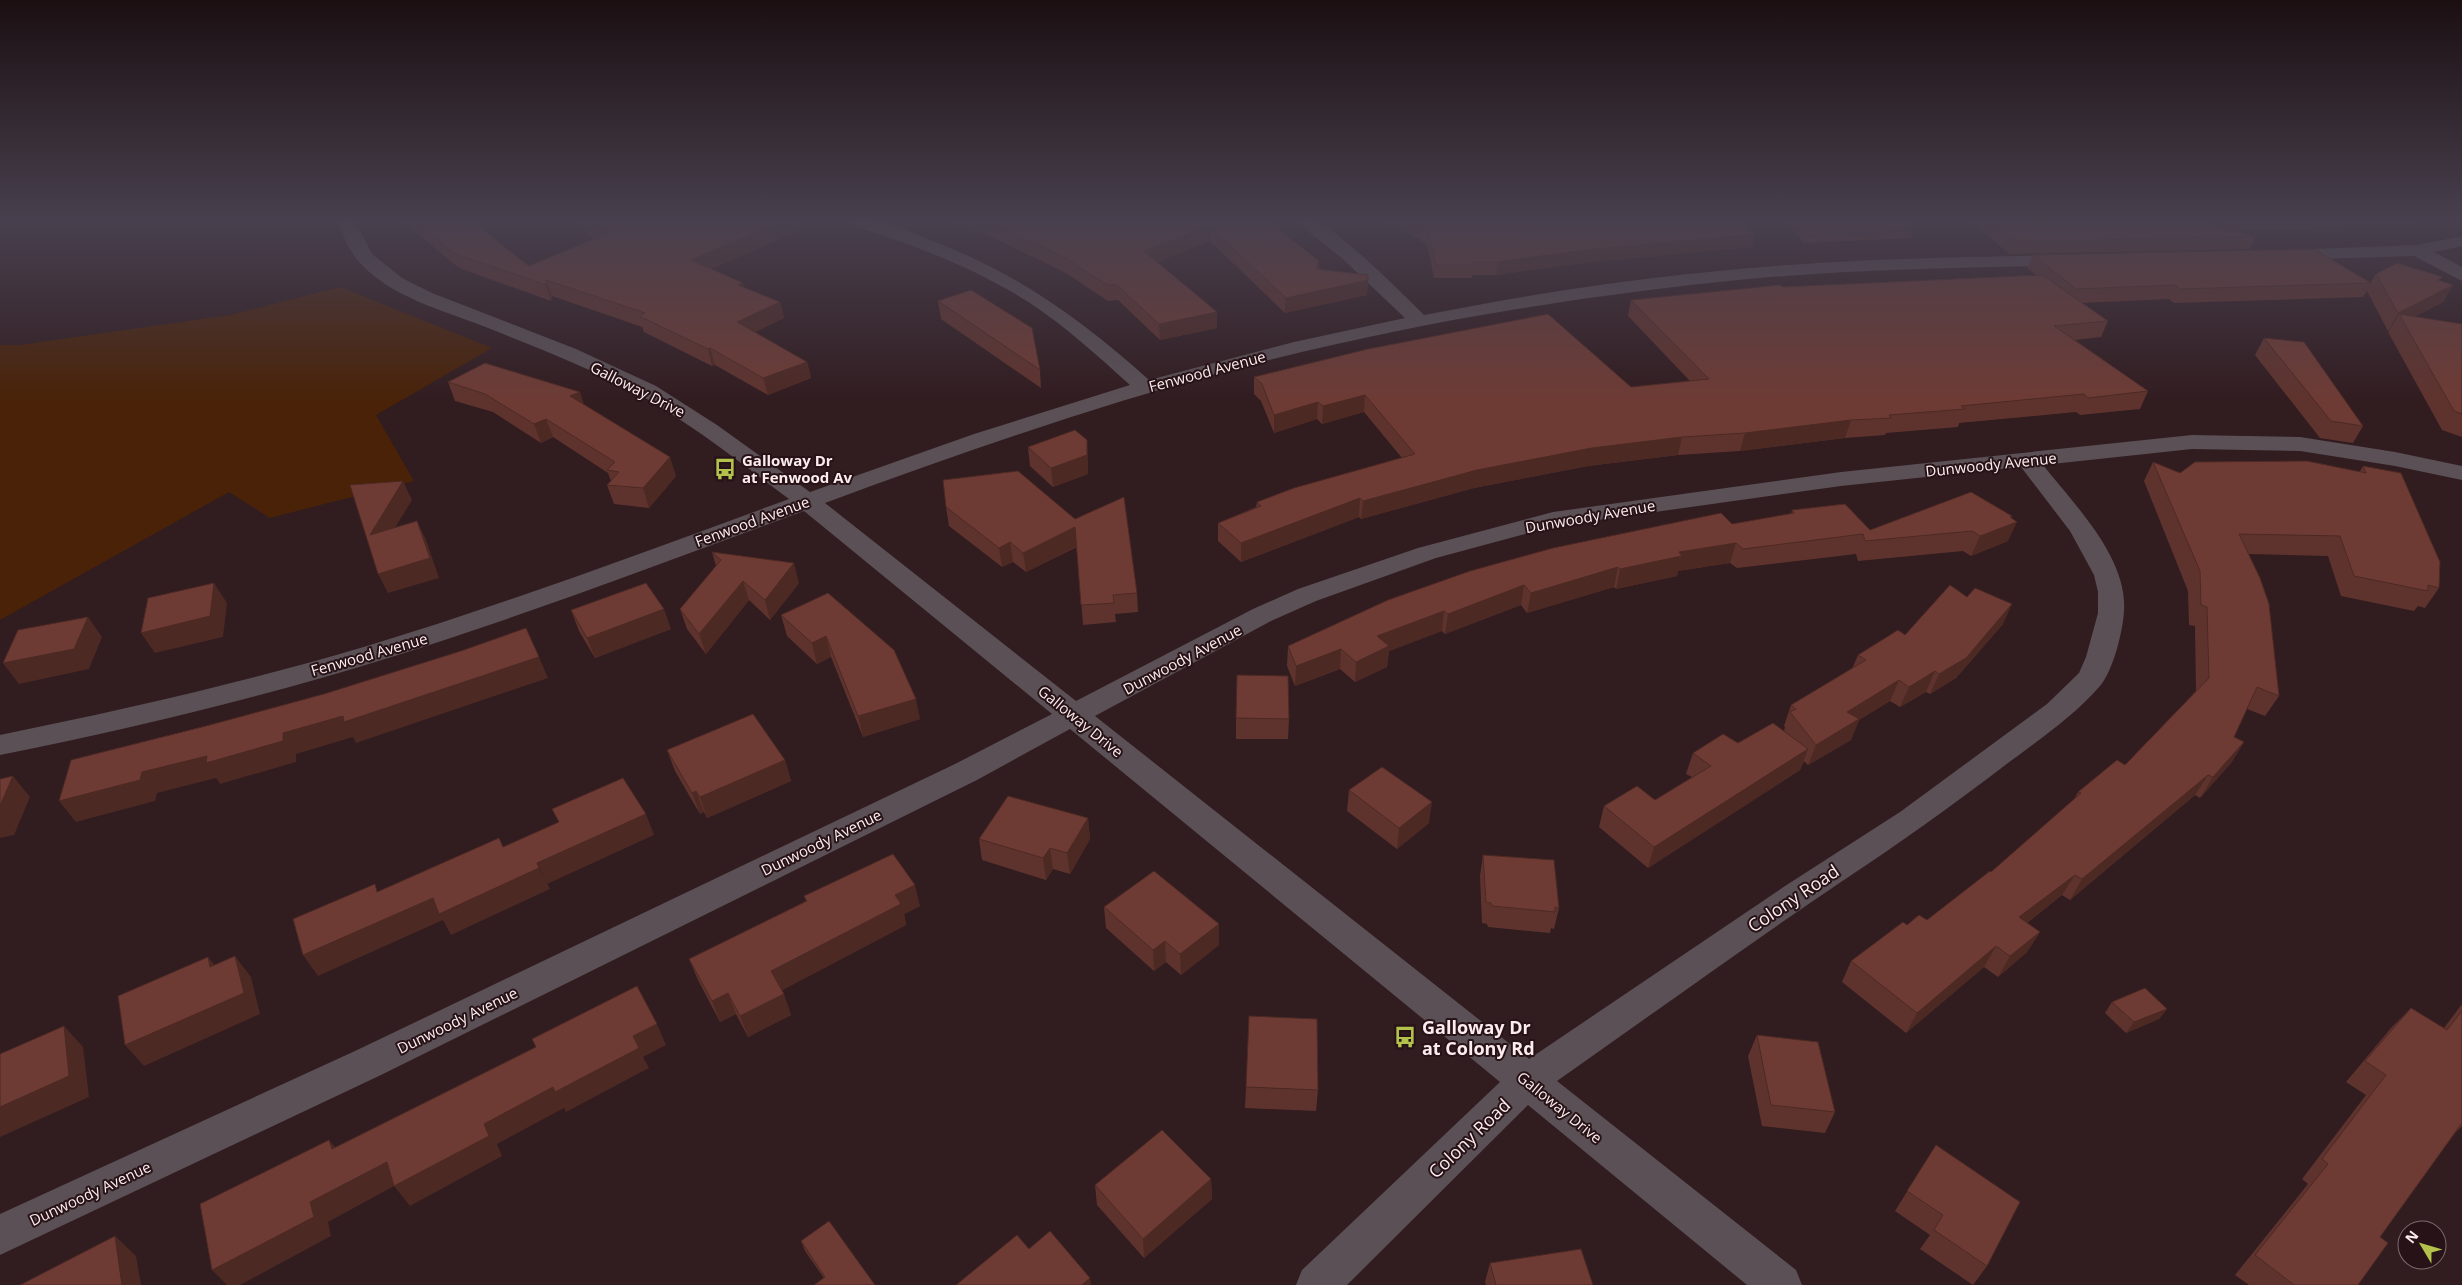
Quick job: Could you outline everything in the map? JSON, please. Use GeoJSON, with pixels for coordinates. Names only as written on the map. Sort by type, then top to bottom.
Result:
{"type":"FeatureCollection","features":[{"type":"Feature","properties":{"kind":"street","name":"Galloway Drive"},"geometry":{"type":"LineString","coordinates":[[397,282],[420,295],[562,351],[646,390],[685,412],[807,501],[1781,1285]]}},
{"type":"Feature","properties":{"kind":"street"},"geometry":{"type":"LineString","coordinates":[[1009,282],[1026,291],[1088,337],[1144,387]]}},
{"type":"Feature","properties":{"kind":"street"},"geometry":{"type":"LineString","coordinates":[[1378,282],[1420,322]]}},
{"type":"Feature","properties":{"kind":"street","name":"Fenwood Avenue"},"geometry":{"type":"LineString","coordinates":[[0,745],[204,699],[414,641],[575,586],[807,501],[970,444],[1144,387],[1313,344],[1420,322],[1576,294],[1676,282]]}},
{"type":"Feature","properties":{"kind":"street","name":"Dunwoody Avenue"},"geometry":{"type":"LineString","coordinates":[[0,1235],[377,1058],[957,776],[1075,716],[1262,615],[1308,595],[1427,553],[1553,519],[1841,479],[2028,461],[2192,442],[2300,444],[2395,459],[2462,473]]}},
{"type":"Feature","properties":{"kind":"street","name":"Colony Road"},"geometry":{"type":"LineString","coordinates":[[1316,1285],[1528,1081],[1796,894],[1911,820],[2057,711],[2091,678],[2100,657],[2111,613],[2111,592],[2107,575],[2080,529],[2028,461]]}},
{"type":"Feature","properties":{"kind":"shaded area"},"geometry":{"type":"Polygon","coordinates":[[[340,287],[492,348],[376,415],[414,481],[270,518],[229,492],[0,620],[0,345],[20,345],[230,315],[340,287]]]}},
{"type":"Feature","properties":{"kind":"building"},"geometry":{"type":"Polygon","coordinates":[[[552,282],[741,282],[743,283],[738,285],[780,302],[737,322],[807,362],[763,378],[710,348],[708,349],[639,316],[645,313],[552,282]]]}},
{"type":"Feature","properties":{"kind":"building"},"geometry":{"type":"Polygon","coordinates":[[[1102,282],[1181,282],[1217,312],[1159,324],[1117,285],[1107,285],[1102,282]]]}},
{"type":"Feature","properties":{"kind":"building"},"geometry":{"type":"Polygon","coordinates":[[[1269,282],[1359,282],[1286,298],[1269,282]]]}},
{"type":"Feature","properties":{"kind":"building"},"geometry":{"type":"Polygon","coordinates":[[[1892,282],[2052,282],[2108,321],[2054,326],[2148,391],[2088,398],[2084,394],[1961,406],[1965,409],[1889,415],[1891,418],[1851,420],[1745,433],[1682,437],[1592,448],[1477,470],[1363,501],[1360,498],[1241,543],[1218,523],[1261,506],[1257,502],[1294,488],[1415,454],[1365,395],[1323,406],[1318,402],[1274,415],[1262,384],[1254,377],[1368,349],[1548,314],[1631,387],[1709,379],[1631,300],[1780,285],[1783,287],[1892,282]]]}},
{"type":"Feature","properties":{"kind":"building"},"geometry":{"type":"Polygon","coordinates":[[[2067,282],[2371,283],[2180,289],[2176,285],[2076,289],[2067,282]]]}},
{"type":"Feature","properties":{"kind":"building"},"geometry":{"type":"Polygon","coordinates":[[[2380,282],[2444,282],[2453,285],[2398,313],[2380,282]]]}},
{"type":"Feature","properties":{"kind":"building"},"geometry":{"type":"Polygon","coordinates":[[[971,290],[1032,328],[1040,370],[938,301],[971,290]]]}},
{"type":"Feature","properties":{"kind":"building"},"geometry":{"type":"Polygon","coordinates":[[[2399,314],[2462,324],[2462,414],[2454,411],[2399,314]]]}},
{"type":"Feature","properties":{"kind":"building"},"geometry":{"type":"Polygon","coordinates":[[[2264,338],[2304,342],[2363,426],[2331,421],[2264,338]]]}},
{"type":"Feature","properties":{"kind":"building"},"geometry":{"type":"Polygon","coordinates":[[[485,363],[580,392],[570,396],[670,457],[643,488],[607,485],[619,472],[607,470],[615,462],[546,419],[534,424],[485,394],[448,382],[485,363]]]}},
{"type":"Feature","properties":{"kind":"building"},"geometry":{"type":"Polygon","coordinates":[[[1075,430],[1087,440],[1087,455],[1051,468],[1028,447],[1075,430]]]}},
{"type":"Feature","properties":{"kind":"building"},"geometry":{"type":"Polygon","coordinates":[[[2307,461],[2366,473],[2363,466],[2401,473],[2440,562],[2439,588],[2428,585],[2428,591],[2354,576],[2340,536],[2239,534],[2260,578],[2269,604],[2279,696],[2257,687],[2234,737],[2244,742],[2213,777],[2208,775],[2082,879],[2075,875],[2019,917],[2040,932],[2010,956],[1996,946],[1917,1013],[1851,961],[1903,922],[1907,925],[1919,915],[1927,920],[1991,872],[2081,793],[2078,792],[2117,760],[2125,765],[2209,678],[2207,607],[2201,605],[2200,571],[2153,462],[2180,473],[2195,462],[2307,461]]]}},
{"type":"Feature","properties":{"kind":"building"},"geometry":{"type":"Polygon","coordinates":[[[1018,471],[1075,519],[1124,497],[1137,593],[1113,595],[1114,603],[1081,605],[1075,527],[1023,553],[1010,542],[999,548],[946,507],[943,480],[1018,471]]]}},
{"type":"Feature","properties":{"kind":"building"},"geometry":{"type":"Polygon","coordinates":[[[403,481],[370,535],[417,521],[430,558],[378,574],[350,485],[403,481]]]}},
{"type":"Feature","properties":{"kind":"building"},"geometry":{"type":"Polygon","coordinates":[[[1971,492],[2012,516],[2010,517],[2017,522],[1980,536],[1972,531],[1865,541],[1863,534],[1743,549],[1736,543],[1679,552],[1682,556],[1620,569],[1618,567],[1531,593],[1524,585],[1448,614],[1444,611],[1377,636],[1389,646],[1356,662],[1341,649],[1296,666],[1288,646],[1388,600],[1470,571],[1553,548],[1721,513],[1732,524],[1794,513],[1792,510],[1845,504],[1870,530],[1971,492]]]}},
{"type":"Feature","properties":{"kind":"building"},"geometry":{"type":"Polygon","coordinates":[[[712,552],[794,563],[765,600],[743,581],[699,634],[680,609],[721,560],[712,552]]]}},
{"type":"Feature","properties":{"kind":"building"},"geometry":{"type":"Polygon","coordinates":[[[214,583],[210,616],[141,633],[148,598],[214,583]]]}},
{"type":"Feature","properties":{"kind":"building"},"geometry":{"type":"Polygon","coordinates":[[[646,583],[664,609],[587,638],[571,610],[646,583]]]}},
{"type":"Feature","properties":{"kind":"building"},"geometry":{"type":"Polygon","coordinates":[[[1950,585],[1967,597],[1975,588],[2012,604],[1966,658],[1939,674],[1935,671],[1909,687],[1899,680],[1847,712],[1859,719],[1816,745],[1790,712],[1796,709],[1791,705],[1866,660],[1858,655],[1898,630],[1905,635],[1950,585]]]}},
{"type":"Feature","properties":{"kind":"building"},"geometry":{"type":"Polygon","coordinates":[[[828,593],[894,650],[916,699],[858,716],[826,636],[812,643],[781,615],[828,593]]]}},
{"type":"Feature","properties":{"kind":"building"},"geometry":{"type":"Polygon","coordinates":[[[88,617],[74,649],[3,663],[18,630],[88,617]]]}},
{"type":"Feature","properties":{"kind":"building"},"geometry":{"type":"Polygon","coordinates":[[[526,628],[539,657],[344,722],[343,716],[283,733],[283,741],[206,763],[207,756],[142,772],[140,780],[59,801],[71,760],[324,694],[461,651],[526,628]]]}},
{"type":"Feature","properties":{"kind":"building"},"geometry":{"type":"Polygon","coordinates":[[[1237,675],[1288,676],[1289,719],[1236,718],[1237,675]]]}},
{"type":"Feature","properties":{"kind":"building"},"geometry":{"type":"Polygon","coordinates":[[[753,714],[785,760],[700,797],[696,791],[692,793],[667,750],[753,714]]]}},
{"type":"Feature","properties":{"kind":"building"},"geometry":{"type":"Polygon","coordinates":[[[1773,723],[1808,749],[1654,847],[1604,806],[1637,786],[1655,800],[1711,766],[1693,753],[1723,734],[1738,743],[1773,723]]]}},
{"type":"Feature","properties":{"kind":"building"},"geometry":{"type":"Polygon","coordinates":[[[1382,767],[1432,802],[1399,828],[1349,790],[1382,767]]]}},
{"type":"Feature","properties":{"kind":"building"},"geometry":{"type":"Polygon","coordinates":[[[13,776],[0,806],[0,779],[13,776]]]}},
{"type":"Feature","properties":{"kind":"building"},"geometry":{"type":"Polygon","coordinates":[[[623,778],[646,814],[537,863],[539,868],[439,914],[433,898],[303,955],[293,919],[375,884],[377,892],[499,838],[503,847],[559,822],[552,809],[623,778]]]}},
{"type":"Feature","properties":{"kind":"building"},"geometry":{"type":"Polygon","coordinates":[[[1008,796],[1088,818],[1067,853],[1050,848],[1043,858],[979,839],[1008,796]]]}},
{"type":"Feature","properties":{"kind":"building"},"geometry":{"type":"Polygon","coordinates":[[[893,854],[915,885],[895,895],[901,904],[771,971],[784,994],[740,1016],[728,993],[712,1001],[689,959],[807,901],[804,896],[893,854]]]}},
{"type":"Feature","properties":{"kind":"building"},"geometry":{"type":"Polygon","coordinates":[[[1483,855],[1554,860],[1559,908],[1555,907],[1555,912],[1492,906],[1491,903],[1486,902],[1483,855]]]}},
{"type":"Feature","properties":{"kind":"building"},"geometry":{"type":"Polygon","coordinates":[[[1154,871],[1219,924],[1180,954],[1165,941],[1153,950],[1104,907],[1154,871]]]}},
{"type":"Feature","properties":{"kind":"building"},"geometry":{"type":"Polygon","coordinates":[[[235,956],[244,993],[125,1045],[118,996],[208,957],[210,967],[235,956]]]}},
{"type":"Feature","properties":{"kind":"building"},"geometry":{"type":"Polygon","coordinates":[[[637,986],[657,1024],[633,1036],[639,1048],[555,1092],[553,1087],[484,1124],[489,1136],[394,1186],[387,1162],[310,1202],[314,1217],[212,1270],[200,1204],[329,1140],[332,1149],[536,1047],[532,1039],[637,986]]]}},
{"type":"Feature","properties":{"kind":"building"},"geometry":{"type":"Polygon","coordinates":[[[2145,988],[2167,1009],[2134,1022],[2112,1002],[2145,988]]]}},
{"type":"Feature","properties":{"kind":"building"},"geometry":{"type":"Polygon","coordinates":[[[2411,1008],[2447,1030],[2462,1011],[2462,1124],[2380,1237],[2388,1243],[2358,1285],[2294,1285],[2255,1255],[2328,1164],[2322,1159],[2386,1075],[2365,1061],[2411,1008]]]}},
{"type":"Feature","properties":{"kind":"building"},"geometry":{"type":"Polygon","coordinates":[[[1249,1016],[1317,1019],[1318,1090],[1246,1087],[1249,1016]]]}},
{"type":"Feature","properties":{"kind":"building"},"geometry":{"type":"Polygon","coordinates":[[[64,1026],[69,1076],[0,1107],[0,1054],[64,1026]]]}},
{"type":"Feature","properties":{"kind":"building"},"geometry":{"type":"Polygon","coordinates":[[[1757,1035],[1818,1042],[1835,1112],[1771,1105],[1757,1035]]]}},
{"type":"Feature","properties":{"kind":"building"},"geometry":{"type":"Polygon","coordinates":[[[1162,1130],[1211,1179],[1143,1239],[1095,1185],[1162,1130]]]}},
{"type":"Feature","properties":{"kind":"building"},"geometry":{"type":"Polygon","coordinates":[[[1936,1145],[2020,1202],[1987,1266],[1934,1230],[1943,1215],[1907,1191],[1936,1145]]]}},
{"type":"Feature","properties":{"kind":"building"},"geometry":{"type":"Polygon","coordinates":[[[829,1221],[875,1285],[814,1285],[825,1277],[801,1241],[829,1221]]]}},
{"type":"Feature","properties":{"kind":"building"},"geometry":{"type":"Polygon","coordinates":[[[1050,1231],[1090,1278],[1082,1285],[956,1285],[1017,1235],[1029,1249],[1050,1231]]]}},
{"type":"Feature","properties":{"kind":"building"},"geometry":{"type":"Polygon","coordinates":[[[115,1236],[122,1285],[20,1285],[115,1236]]]}},
{"type":"Feature","properties":{"kind":"building"},"geometry":{"type":"Polygon","coordinates":[[[1581,1249],[1593,1285],[1496,1285],[1490,1263],[1581,1249]]]}},
{"type":"Feature","properties":{"kind":"place","name":"Galloway Dr at Fenwood Av"},"geometry":{"type":"Point","coordinates":[725,469]}},
{"type":"Feature","properties":{"kind":"place","name":"Galloway Dr at Colony Rd"},"geometry":{"type":"Point","coordinates":[1405,1037]}}]}
